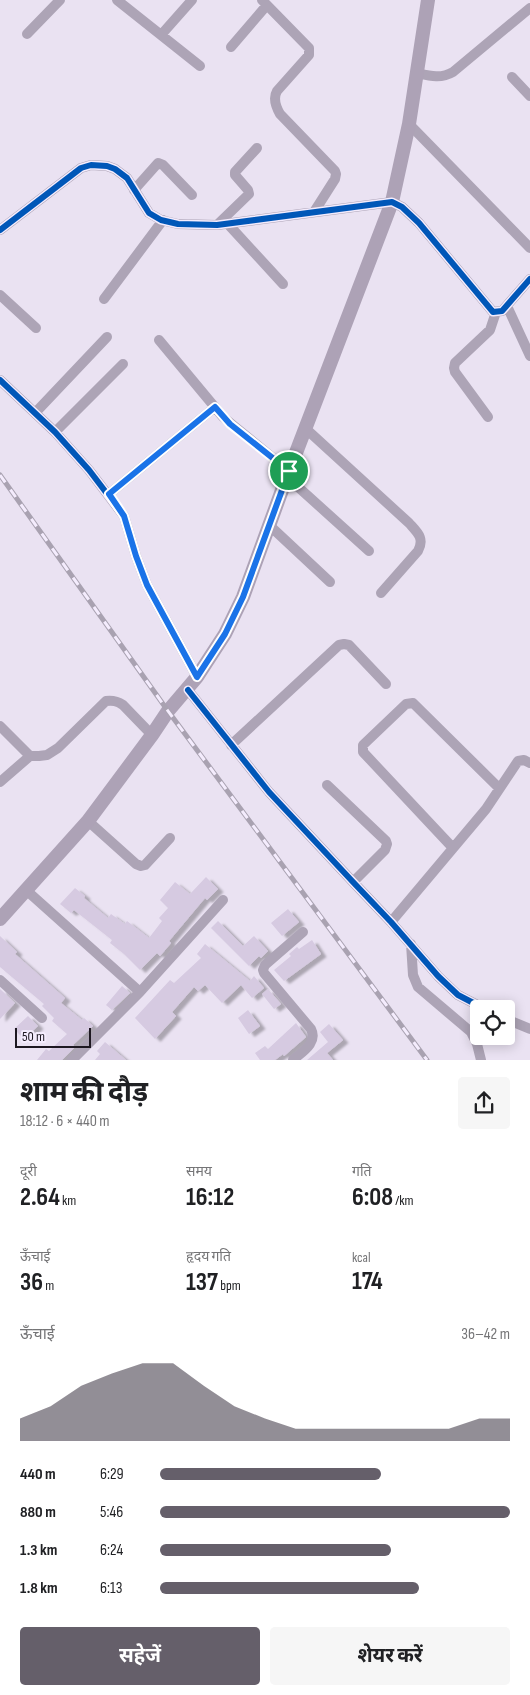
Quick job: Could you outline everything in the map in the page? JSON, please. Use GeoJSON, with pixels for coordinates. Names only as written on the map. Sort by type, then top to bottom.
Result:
{"type":"FeatureCollection","features":[{"type":"Feature","properties":{"kind":"main road"},"geometry":{"type":"LineString","coordinates":[[0,919],[88,821],[168,711],[188,690],[229,627],[243,597],[305,428],[392,202],[409,124],[428,0]]}},
{"type":"Feature","properties":{"kind":"street"},"geometry":{"type":"LineString","coordinates":[[27,34],[60,0]]}},
{"type":"Feature","properties":{"kind":"street"},"geometry":{"type":"LineString","coordinates":[[117,0],[200,66]]}},
{"type":"Feature","properties":{"kind":"street"},"geometry":{"type":"LineString","coordinates":[[161,35],[192,0]]}},
{"type":"Feature","properties":{"kind":"street"},"geometry":{"type":"LineString","coordinates":[[231,47],[265,3],[309,48],[309,55],[277,91],[275,101],[280,114],[335,170],[335,179],[314,212]]}},
{"type":"Feature","properties":{"kind":"street"},"geometry":{"type":"LineString","coordinates":[[417,73],[443,77],[453,72],[530,8]]}},
{"type":"Feature","properties":{"kind":"street"},"geometry":{"type":"LineString","coordinates":[[512,77],[530,96]]}},
{"type":"Feature","properties":{"kind":"street"},"geometry":{"type":"LineString","coordinates":[[409,124],[530,248]]}},
{"type":"Feature","properties":{"kind":"street"},"geometry":{"type":"LineString","coordinates":[[222,224],[249,194],[248,190],[235,175],[235,172],[258,148]]}},
{"type":"Feature","properties":{"kind":"street"},"geometry":{"type":"LineString","coordinates":[[134,190],[158,163],[163,165],[192,195]]}},
{"type":"Feature","properties":{"kind":"street"},"geometry":{"type":"LineString","coordinates":[[0,230],[86,166],[107,166],[115,169],[127,178],[146,210],[154,216],[163,220],[192,225],[222,224],[392,202],[402,207],[419,223],[491,310],[496,312],[502,311],[530,279]]}},
{"type":"Feature","properties":{"kind":"street"},"geometry":{"type":"LineString","coordinates":[[104,299],[163,220]]}},
{"type":"Feature","properties":{"kind":"street"},"geometry":{"type":"LineString","coordinates":[[222,224],[283,284]]}},
{"type":"Feature","properties":{"kind":"street"},"geometry":{"type":"LineString","coordinates":[[0,295],[36,328]]}},
{"type":"Feature","properties":{"kind":"street"},"geometry":{"type":"LineString","coordinates":[[507,306],[530,356]]}},
{"type":"Feature","properties":{"kind":"street"},"geometry":{"type":"LineString","coordinates":[[488,417],[454,368],[455,363],[490,330],[496,312]]}},
{"type":"Feature","properties":{"kind":"street"},"geometry":{"type":"LineString","coordinates":[[35,414],[107,337]]}},
{"type":"Feature","properties":{"kind":"street"},"geometry":{"type":"LineString","coordinates":[[159,340],[230,424],[288,474],[369,550]]}},
{"type":"Feature","properties":{"kind":"street"},"geometry":{"type":"LineString","coordinates":[[55,432],[123,364]]}},
{"type":"Feature","properties":{"kind":"street"},"geometry":{"type":"LineString","coordinates":[[0,380],[55,432],[109,494],[124,516],[147,585],[197,677]]}},
{"type":"Feature","properties":{"kind":"street"},"geometry":{"type":"LineString","coordinates":[[109,494],[215,407]]}},
{"type":"Feature","properties":{"kind":"street"},"geometry":{"type":"LineString","coordinates":[[305,428],[409,522],[420,535],[422,545],[418,551],[381,593]]}},
{"type":"Feature","properties":{"kind":"street"},"geometry":{"type":"LineString","coordinates":[[269,525],[330,582]]}},
{"type":"Feature","properties":{"kind":"street"},"geometry":{"type":"LineString","coordinates":[[231,745],[339,644],[349,645],[386,684]]}},
{"type":"Feature","properties":{"kind":"street"},"geometry":{"type":"LineString","coordinates":[[188,690],[269,792],[391,922],[448,987],[470,1002]]}},
{"type":"Feature","properties":{"kind":"street"},"geometry":{"type":"LineString","coordinates":[[0,782],[30,756],[39,756],[52,752],[106,701],[118,701],[152,735]]}},
{"type":"Feature","properties":{"kind":"street"},"geometry":{"type":"LineString","coordinates":[[453,848],[363,752],[363,745],[406,704],[413,703],[499,788]]}},
{"type":"Feature","properties":{"kind":"street"},"geometry":{"type":"LineString","coordinates":[[0,726],[30,756]]}},
{"type":"Feature","properties":{"kind":"street"},"geometry":{"type":"LineString","coordinates":[[391,922],[486,809],[518,762],[524,760],[530,763]]}},
{"type":"Feature","properties":{"kind":"street"},"geometry":{"type":"LineString","coordinates":[[327,785],[387,844],[385,850],[353,882]]}},
{"type":"Feature","properties":{"kind":"street"},"geometry":{"type":"LineString","coordinates":[[88,821],[136,864],[141,866],[145,865],[170,838]]}},
{"type":"Feature","properties":{"kind":"street"},"geometry":{"type":"LineString","coordinates":[[26,890],[140,992]]}},
{"type":"Feature","properties":{"kind":"street"},"geometry":{"type":"LineString","coordinates":[[72,1060],[140,992],[223,900]]}},
{"type":"Feature","properties":{"kind":"street"},"geometry":{"type":"LineString","coordinates":[[293,1060],[310,1044],[314,1034],[263,970],[265,965],[303,932]]}},
{"type":"Feature","properties":{"kind":"street"},"geometry":{"type":"LineString","coordinates":[[411,944],[413,975],[418,987],[471,1032],[477,1044],[480,1060]]}},
{"type":"Feature","properties":{"kind":"street"},"geometry":{"type":"LineString","coordinates":[[0,980],[42,1018]]}},
{"type":"Feature","properties":{"kind":"street"},"geometry":{"type":"LineString","coordinates":[[515,1023],[530,1029]]}},
{"type":"Feature","properties":{"kind":"building"},"geometry":{"type":"Polygon","coordinates":[[[206,877],[218,889],[207,900],[205,898],[169,941],[171,943],[160,956],[157,953],[140,970],[110,943],[112,940],[74,910],[71,913],[60,904],[75,888],[108,918],[111,914],[125,924],[127,921],[149,938],[162,921],[159,918],[168,908],[160,900],[175,882],[190,894],[206,877]]]}},
{"type":"Feature","properties":{"kind":"building"},"geometry":{"type":"Polygon","coordinates":[[[288,909],[299,922],[282,936],[271,923],[288,909]]]}},
{"type":"Feature","properties":{"kind":"building"},"geometry":{"type":"Polygon","coordinates":[[[218,921],[243,946],[254,936],[268,951],[261,958],[259,956],[249,966],[211,928],[218,921]]]}},
{"type":"Feature","properties":{"kind":"building"},"geometry":{"type":"Polygon","coordinates":[[[0,936],[17,952],[15,954],[65,998],[61,1003],[82,1020],[84,1018],[93,1026],[73,1045],[75,1047],[62,1060],[37,1060],[46,1049],[49,1051],[67,1034],[52,1021],[54,1018],[42,1006],[44,1004],[0,967],[0,936]]]}},
{"type":"Feature","properties":{"kind":"building"},"geometry":{"type":"Polygon","coordinates":[[[312,940],[321,954],[284,981],[274,970],[291,956],[289,954],[297,947],[299,949],[312,940]]]}},
{"type":"Feature","properties":{"kind":"building"},"geometry":{"type":"Polygon","coordinates":[[[205,944],[250,981],[254,976],[264,988],[252,998],[241,985],[222,1003],[205,985],[198,991],[194,987],[172,1012],[176,1016],[155,1039],[135,1018],[170,980],[174,983],[201,958],[197,954],[205,944]]]}},
{"type":"Feature","properties":{"kind":"building"},"geometry":{"type":"Polygon","coordinates":[[[122,986],[130,993],[112,1010],[106,1005],[122,986]]]}},
{"type":"Feature","properties":{"kind":"building"},"geometry":{"type":"Polygon","coordinates":[[[0,989],[15,1003],[0,1019],[0,989]]]}},
{"type":"Feature","properties":{"kind":"building"},"geometry":{"type":"Polygon","coordinates":[[[268,989],[281,1004],[274,1009],[262,994],[268,989]]]}},
{"type":"Feature","properties":{"kind":"building"},"geometry":{"type":"Polygon","coordinates":[[[248,1010],[260,1026],[249,1034],[238,1018],[248,1010]]]}},
{"type":"Feature","properties":{"kind":"building"},"geometry":{"type":"Polygon","coordinates":[[[28,1016],[38,1026],[24,1039],[14,1029],[28,1016]]]}},
{"type":"Feature","properties":{"kind":"building"},"geometry":{"type":"Polygon","coordinates":[[[296,1023],[306,1037],[284,1056],[283,1054],[275,1060],[260,1060],[255,1053],[265,1046],[268,1049],[296,1023]]]}},
{"type":"Feature","properties":{"kind":"building"},"geometry":{"type":"Polygon","coordinates":[[[329,1024],[343,1040],[327,1053],[333,1060],[307,1060],[328,1042],[320,1032],[329,1024]]]}},
{"type":"Feature","properties":{"kind":"building"},"geometry":{"type":"Polygon","coordinates":[[[105,1042],[126,1060],[95,1060],[100,1054],[97,1051],[105,1042]]]}},
{"type":"Feature","properties":{"kind":"railway"},"geometry":{"type":"LineString","coordinates":[[0,475],[168,711],[427,1060]]}},
{"type":"Feature","properties":{"kind":"cycle path"},"geometry":{"type":"LineString","coordinates":[[0,230],[81,168],[91,165],[107,166],[115,169],[127,178],[149,213],[161,220],[178,224],[217,225],[392,202],[402,207],[419,223],[493,312],[502,311],[530,279]]}},
{"type":"Feature","properties":{"kind":"cycle path"},"geometry":{"type":"LineString","coordinates":[[0,380],[55,432],[89,470],[124,516],[147,585],[197,677]]}},
{"type":"Feature","properties":{"kind":"cycle path"},"geometry":{"type":"LineString","coordinates":[[188,690],[269,792],[391,922],[438,976],[458,995],[470,1001]]}},
{"type":"Feature","properties":{"kind":"route"},"geometry":{"type":"LineString","coordinates":[[215,407],[230,424],[269,457],[289,471],[243,597],[225,634],[197,677],[155,602],[136,556],[124,516],[109,494],[215,407]]}}]}
